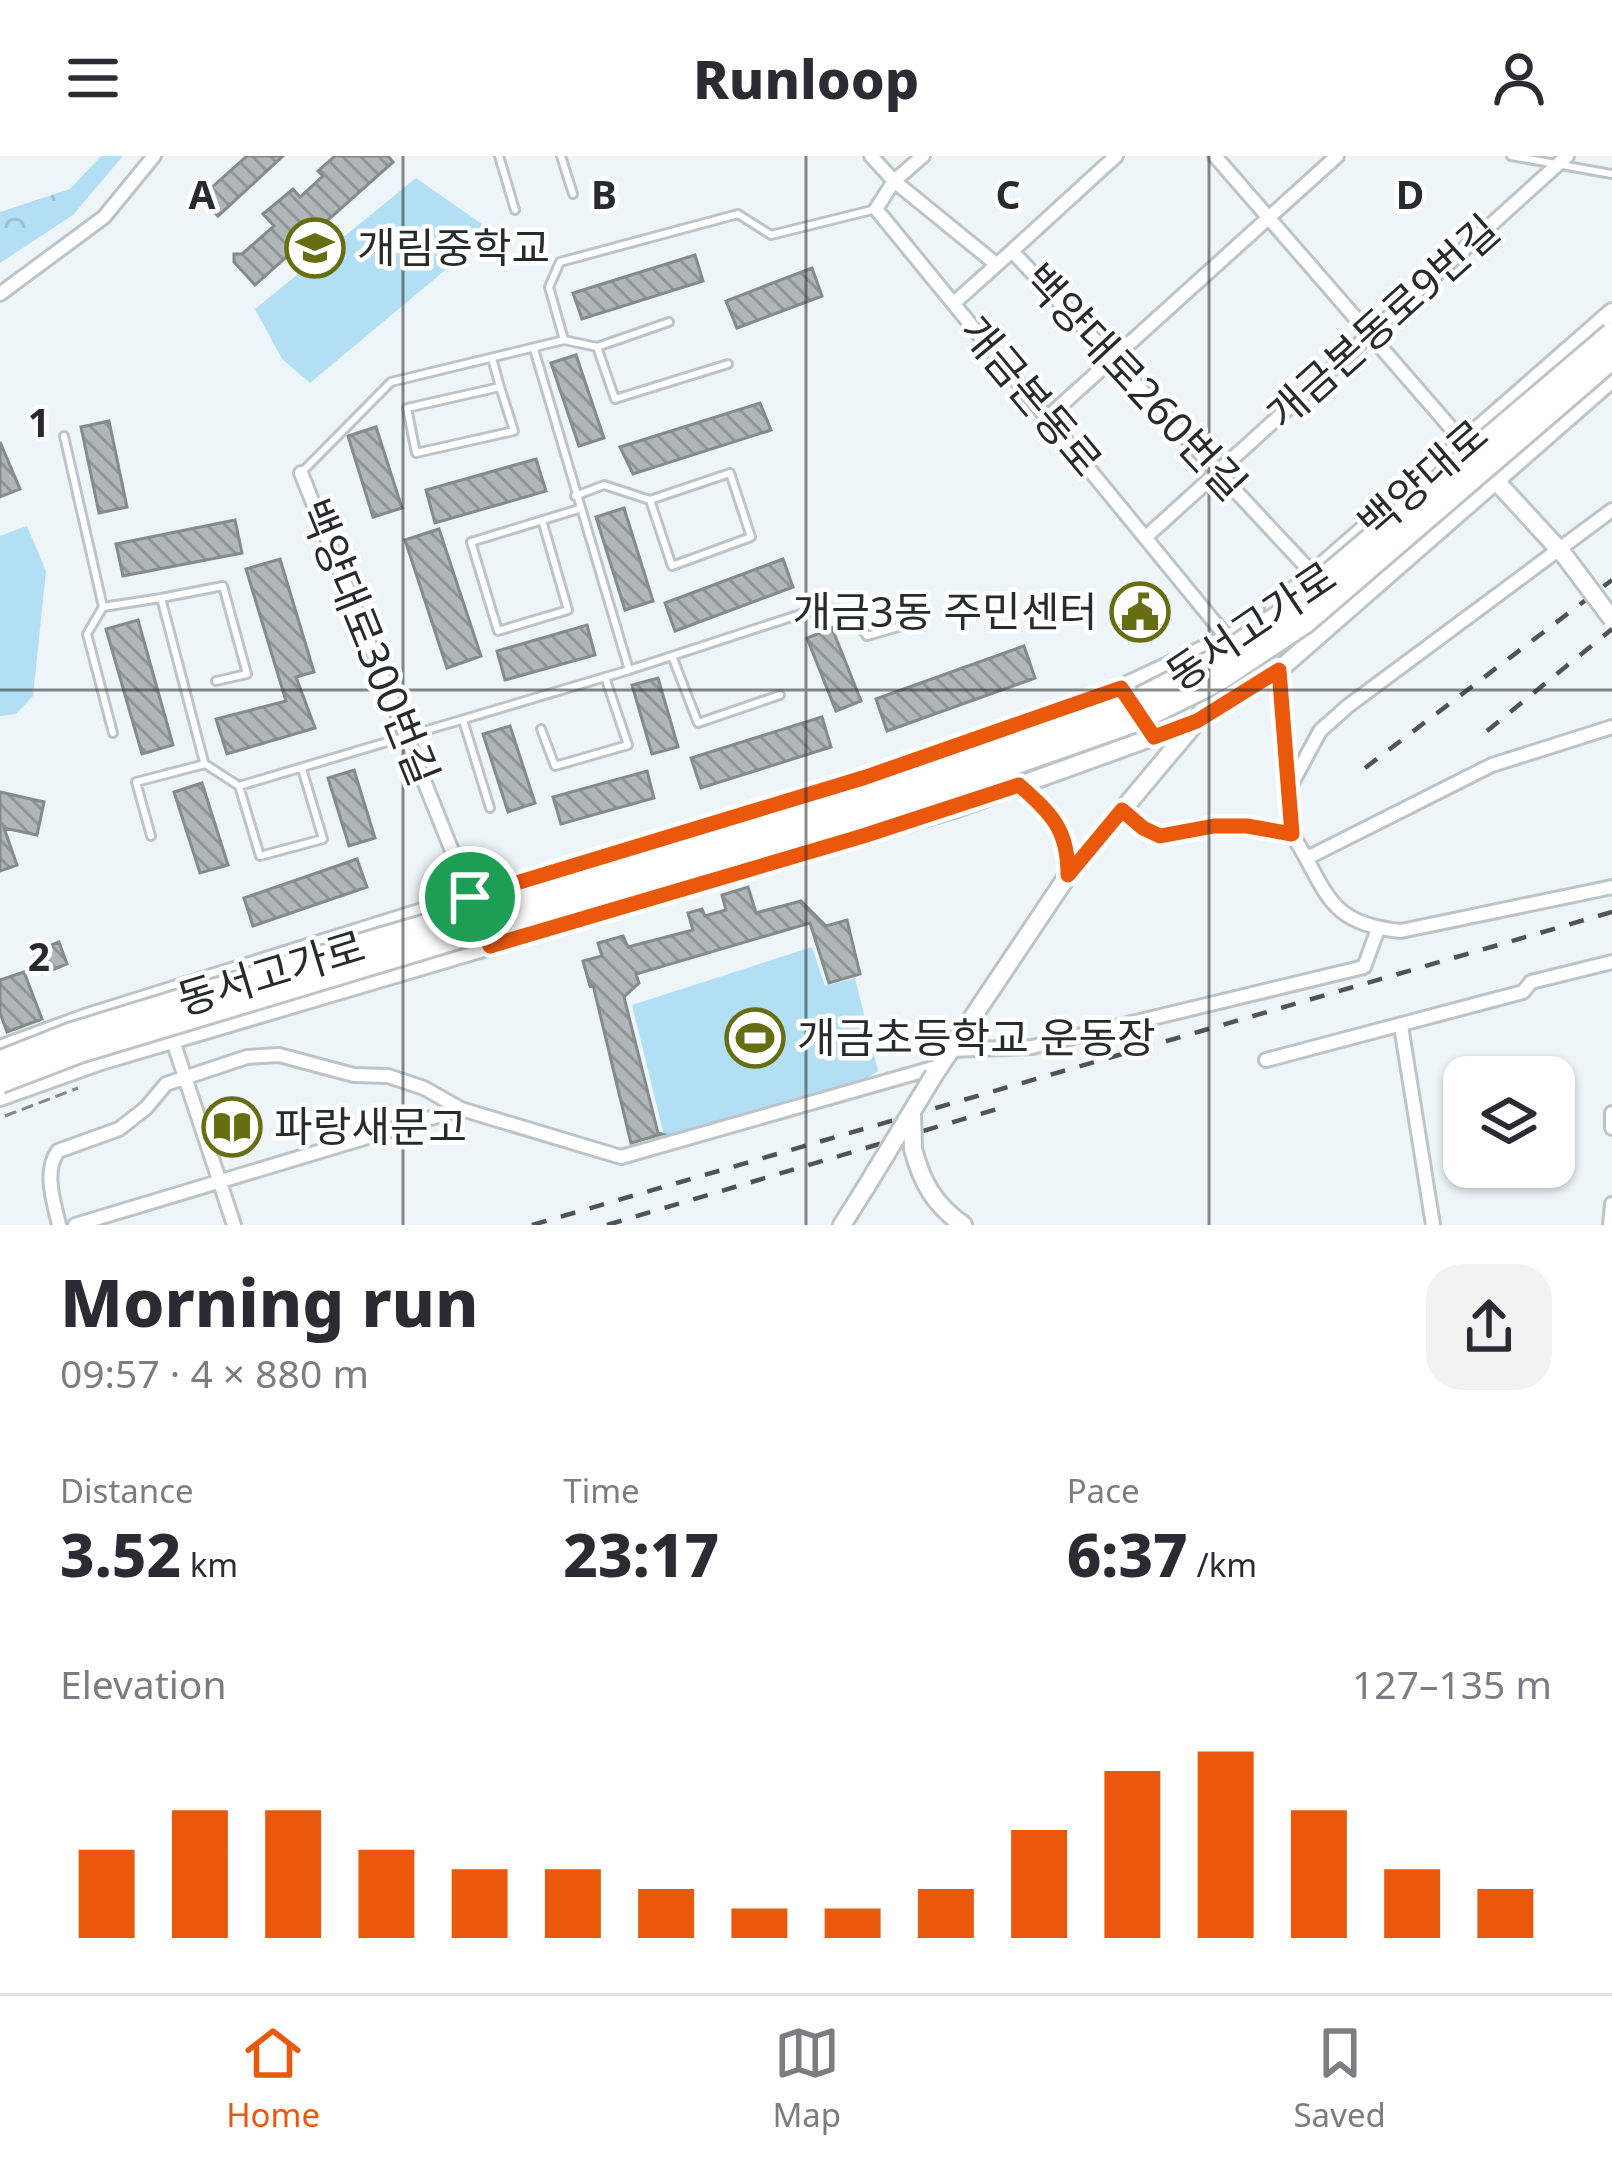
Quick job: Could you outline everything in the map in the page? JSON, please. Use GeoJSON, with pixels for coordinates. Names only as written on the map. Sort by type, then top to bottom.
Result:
{"type":"FeatureCollection","features":[{"type":"Feature","properties":{"kind":"highway","name":"동서고가로"},"geometry":{"type":"LineString","coordinates":[[1,1050],[71,1034],[877,793],[1139,699],[1221,657],[1284,614],[1612,334]]}},
{"type":"Feature","properties":{"kind":"highway","name":"동서고가로"},"geometry":{"type":"LineString","coordinates":[[9,1086],[81,1051],[885,809],[1137,720],[1218,680],[1305,622],[1612,358]]}},
{"type":"Feature","properties":{"kind":"main road","name":"백양대로"},"geometry":{"type":"LineString","coordinates":[[1,1050],[85,1018],[866,777],[1121,688],[1229,640],[1259,621],[1612,312]]}},
{"type":"Feature","properties":{"kind":"main road","name":"백양대로"},"geometry":{"type":"LineString","coordinates":[[0,1097],[9,1086],[863,836],[1197,721],[1279,670],[1612,379]]}},
{"type":"Feature","properties":{"kind":"main road"},"geometry":{"type":"LineString","coordinates":[[1497,482],[1561,551],[1612,619]]}},
{"type":"Feature","properties":{"kind":"main road"},"geometry":{"type":"LineString","coordinates":[[840,1225],[1068,875],[1197,721],[1259,621]]}},
{"type":"Feature","properties":{"kind":"main road"},"geometry":{"type":"LineString","coordinates":[[1121,688],[1154,737],[1158,767]]}},
{"type":"Feature","properties":{"kind":"main road"},"geometry":{"type":"LineString","coordinates":[[1019,785],[1038,801],[1068,844],[1068,875]]}},
{"type":"Feature","properties":{"kind":"main road"},"geometry":{"type":"LineString","coordinates":[[912,1112],[913,1149],[922,1183],[942,1210],[963,1225]]}},
{"type":"Feature","properties":{"kind":"main road"},"geometry":{"type":"LineString","coordinates":[[840,1225],[863,1225]]}},
{"type":"Feature","properties":{"kind":"street"},"geometry":{"type":"LineString","coordinates":[[0,294],[104,217],[154,156]]}},
{"type":"Feature","properties":{"kind":"street","name":"백양대로260번길"},"geometry":{"type":"LineString","coordinates":[[871,156],[894,181],[996,264],[1012,250],[1313,574]]}},
{"type":"Feature","properties":{"kind":"street"},"geometry":{"type":"LineString","coordinates":[[876,209],[894,181],[922,156]]}},
{"type":"Feature","properties":{"kind":"street"},"geometry":{"type":"LineString","coordinates":[[1012,250],[1116,156]]}},
{"type":"Feature","properties":{"kind":"street"},"geometry":{"type":"LineString","coordinates":[[1215,156],[1464,443]]}},
{"type":"Feature","properties":{"kind":"street"},"geometry":{"type":"LineString","coordinates":[[1048,417],[1337,156]]}},
{"type":"Feature","properties":{"kind":"street","name":"개금본동로9번길"},"geometry":{"type":"LineString","coordinates":[[1147,536],[1567,156]]}},
{"type":"Feature","properties":{"kind":"street","name":"개금본동로"},"geometry":{"type":"LineString","coordinates":[[876,209],[1229,640]]}},
{"type":"Feature","properties":{"kind":"street"},"geometry":{"type":"LineString","coordinates":[[954,303],[996,264]]}},
{"type":"Feature","properties":{"kind":"street","name":"백양대로300번길"},"geometry":{"type":"LineString","coordinates":[[302,473],[490,946]]}},
{"type":"Feature","properties":{"kind":"street"},"geometry":{"type":"LineString","coordinates":[[1291,785],[1320,731],[1348,706],[1612,510]]}},
{"type":"Feature","properties":{"kind":"street"},"geometry":{"type":"LineString","coordinates":[[1279,670],[1292,834],[1340,916],[1378,929],[1402,931],[1612,887]]}},
{"type":"Feature","properties":{"kind":"street"},"geometry":{"type":"LineString","coordinates":[[1307,857],[1492,765],[1612,727]]}},
{"type":"Feature","properties":{"kind":"street"},"geometry":{"type":"LineString","coordinates":[[1122,810],[1160,836],[1214,826],[1292,834]]}},
{"type":"Feature","properties":{"kind":"street"},"geometry":{"type":"LineString","coordinates":[[59,1225],[51,1185],[52,1159],[58,1151],[118,1129],[146,1108],[166,1084],[248,1057],[279,1055],[355,1075],[388,1076],[424,1088],[461,1109],[622,1157],[942,1064],[1364,967],[1378,929]]}},
{"type":"Feature","properties":{"kind":"street"},"geometry":{"type":"LineString","coordinates":[[1266,1060],[1522,992],[1531,982],[1612,962]]}},
{"type":"Feature","properties":{"kind":"street"},"geometry":{"type":"LineString","coordinates":[[1401,1026],[1433,1225]]}},
{"type":"Feature","properties":{"kind":"street"},"geometry":{"type":"LineString","coordinates":[[173,1041],[234,1225]]}},
{"type":"Feature","properties":{"kind":"street"},"geometry":{"type":"LineString","coordinates":[[1,1050],[9,1086]]}},
{"type":"Feature","properties":{"kind":"street"},"geometry":{"type":"LineString","coordinates":[[75,1225],[461,1109]]}},
{"type":"Feature","properties":{"kind":"street"},"geometry":{"type":"LineString","coordinates":[[1612,1113],[1612,1128]]}},
{"type":"Feature","properties":{"kind":"street"},"geometry":{"type":"LineString","coordinates":[[1610,1225],[1612,1204]]}},
{"type":"Feature","properties":{"kind":"lane"},"geometry":{"type":"LineString","coordinates":[[499,156],[514,210]]}},
{"type":"Feature","properties":{"kind":"lane"},"geometry":{"type":"LineString","coordinates":[[561,156],[573,194]]}},
{"type":"Feature","properties":{"kind":"lane"},"geometry":{"type":"LineString","coordinates":[[1510,156],[1612,174]]}},
{"type":"Feature","properties":{"kind":"lane"},"geometry":{"type":"LineString","coordinates":[[564,340],[549,287],[560,262],[738,214],[771,236],[876,209]]}},
{"type":"Feature","properties":{"kind":"lane"},"geometry":{"type":"LineString","coordinates":[[302,473],[391,382],[564,340],[597,347],[669,322]]}},
{"type":"Feature","properties":{"kind":"lane"},"geometry":{"type":"LineString","coordinates":[[597,347],[615,399],[728,364]]}},
{"type":"Feature","properties":{"kind":"lane"},"geometry":{"type":"LineString","coordinates":[[533,349],[629,670]]}},
{"type":"Feature","properties":{"kind":"lane"},"geometry":{"type":"LineString","coordinates":[[492,358],[514,431],[416,453],[407,408],[500,387]]}},
{"type":"Feature","properties":{"kind":"lane"},"geometry":{"type":"LineString","coordinates":[[64,436],[103,607],[87,634],[113,733]]}},
{"type":"Feature","properties":{"kind":"lane"},"geometry":{"type":"LineString","coordinates":[[575,496],[604,485],[650,500],[730,473],[752,537],[672,566],[650,500]]}},
{"type":"Feature","properties":{"kind":"lane"},"geometry":{"type":"LineString","coordinates":[[542,520],[568,610],[498,631],[471,542],[542,520],[580,509]]}},
{"type":"Feature","properties":{"kind":"lane"},"geometry":{"type":"LineString","coordinates":[[103,607],[223,586],[248,674],[215,681]]}},
{"type":"Feature","properties":{"kind":"lane"},"geometry":{"type":"LineString","coordinates":[[161,598],[205,764],[238,786],[260,856],[323,838],[302,770]]}},
{"type":"Feature","properties":{"kind":"lane"},"geometry":{"type":"LineString","coordinates":[[238,786],[629,670],[819,608],[847,610],[867,636],[920,621]]}},
{"type":"Feature","properties":{"kind":"lane"},"geometry":{"type":"LineString","coordinates":[[672,656],[698,723],[780,695]]}},
{"type":"Feature","properties":{"kind":"lane"},"geometry":{"type":"LineString","coordinates":[[541,729],[556,766],[628,745],[605,676]]}},
{"type":"Feature","properties":{"kind":"lane"},"geometry":{"type":"LineString","coordinates":[[463,719],[490,808]]}},
{"type":"Feature","properties":{"kind":"lane"},"geometry":{"type":"LineString","coordinates":[[151,836],[136,782],[205,764]]}},
{"type":"Feature","properties":{"kind":"green space"},"geometry":{"type":"Polygon","coordinates":[[[101,156],[123,156],[73,215],[0,263],[0,212],[70,189],[101,156]]]}},
{"type":"Feature","properties":{"kind":"green space"},"geometry":{"type":"Polygon","coordinates":[[[416,178],[492,231],[310,383],[282,359],[255,309],[416,178]]]}},
{"type":"Feature","properties":{"kind":"green space"},"geometry":{"type":"Polygon","coordinates":[[[27,526],[46,571],[33,696],[16,714],[0,716],[0,536],[27,526]]]}},
{"type":"Feature","properties":{"kind":"green space","name":"개금초등학교 운동장"},"geometry":{"type":"Polygon","coordinates":[[[812,947],[825,986],[855,978],[878,1071],[845,1091],[665,1139],[632,1005],[812,947]]]}},
{"type":"Feature","properties":{"kind":"building"},"geometry":{"type":"Polygon","coordinates":[[[247,156],[283,156],[218,216],[201,197],[247,156]]]}},
{"type":"Feature","properties":{"kind":"building"},"geometry":{"type":"Polygon","coordinates":[[[335,156],[388,156],[393,162],[255,285],[234,262],[234,254],[242,254],[274,226],[263,214],[293,189],[300,197],[323,176],[318,171],[335,156]]]}},
{"type":"Feature","properties":{"kind":"building"},"geometry":{"type":"Polygon","coordinates":[[[695,255],[703,281],[582,319],[573,293],[695,255]]]}},
{"type":"Feature","properties":{"kind":"building"},"geometry":{"type":"Polygon","coordinates":[[[812,268],[822,296],[737,328],[726,301],[812,268]]]}},
{"type":"Feature","properties":{"kind":"building"},"geometry":{"type":"Polygon","coordinates":[[[576,355],[604,438],[579,446],[551,363],[576,355]]]}},
{"type":"Feature","properties":{"kind":"building"},"geometry":{"type":"Polygon","coordinates":[[[760,403],[771,430],[633,474],[620,447],[760,403]]]}},
{"type":"Feature","properties":{"kind":"building"},"geometry":{"type":"Polygon","coordinates":[[[109,421],[127,507],[99,513],[81,427],[109,421]]]}},
{"type":"Feature","properties":{"kind":"building"},"geometry":{"type":"Polygon","coordinates":[[[376,427],[402,508],[373,517],[348,436],[376,427]]]}},
{"type":"Feature","properties":{"kind":"building"},"geometry":{"type":"Polygon","coordinates":[[[0,442],[20,489],[0,497],[0,442]]]}},
{"type":"Feature","properties":{"kind":"building"},"geometry":{"type":"Polygon","coordinates":[[[536,459],[546,491],[435,523],[426,490],[536,459]]]}},
{"type":"Feature","properties":{"kind":"building"},"geometry":{"type":"Polygon","coordinates":[[[624,508],[653,601],[625,610],[596,517],[624,508]]]}},
{"type":"Feature","properties":{"kind":"building"},"geometry":{"type":"Polygon","coordinates":[[[235,520],[242,553],[123,576],[116,544],[235,520]]]}},
{"type":"Feature","properties":{"kind":"building"},"geometry":{"type":"Polygon","coordinates":[[[439,529],[481,656],[447,668],[405,540],[439,529]]]}},
{"type":"Feature","properties":{"kind":"building"},"geometry":{"type":"Polygon","coordinates":[[[280,559],[314,672],[296,677],[315,728],[227,754],[216,719],[286,701],[246,569],[280,559]]]}},
{"type":"Feature","properties":{"kind":"building"},"geometry":{"type":"Polygon","coordinates":[[[783,559],[793,587],[675,631],[665,603],[783,559]]]}},
{"type":"Feature","properties":{"kind":"building"},"geometry":{"type":"Polygon","coordinates":[[[138,620],[173,745],[142,754],[106,629],[138,620]]]}},
{"type":"Feature","properties":{"kind":"building"},"geometry":{"type":"Polygon","coordinates":[[[587,625],[595,655],[505,680],[497,651],[587,625]]]}},
{"type":"Feature","properties":{"kind":"building"},"geometry":{"type":"Polygon","coordinates":[[[832,628],[861,701],[836,711],[807,638],[832,628]]]}},
{"type":"Feature","properties":{"kind":"building"},"geometry":{"type":"Polygon","coordinates":[[[1024,646],[1035,678],[887,731],[876,699],[1024,646]]]}},
{"type":"Feature","properties":{"kind":"building"},"geometry":{"type":"Polygon","coordinates":[[[658,678],[678,747],[652,754],[632,685],[658,678]]]}},
{"type":"Feature","properties":{"kind":"building"},"geometry":{"type":"Polygon","coordinates":[[[822,717],[831,747],[701,788],[691,758],[822,717]]]}},
{"type":"Feature","properties":{"kind":"building"},"geometry":{"type":"Polygon","coordinates":[[[510,726],[535,803],[508,812],[483,734],[510,726]]]}},
{"type":"Feature","properties":{"kind":"building"},"geometry":{"type":"Polygon","coordinates":[[[354,770],[375,838],[349,846],[328,778],[354,770]]]}},
{"type":"Feature","properties":{"kind":"building"},"geometry":{"type":"Polygon","coordinates":[[[647,771],[654,798],[561,824],[553,797],[647,771]]]}},
{"type":"Feature","properties":{"kind":"building"},"geometry":{"type":"Polygon","coordinates":[[[202,783],[228,865],[200,873],[174,792],[202,783]]]}},
{"type":"Feature","properties":{"kind":"building"},"geometry":{"type":"Polygon","coordinates":[[[0,792],[44,802],[37,835],[4,828],[17,865],[0,871],[0,792]]]}},
{"type":"Feature","properties":{"kind":"building"},"geometry":{"type":"Polygon","coordinates":[[[357,859],[367,887],[253,926],[244,898],[357,859]]]}},
{"type":"Feature","properties":{"kind":"building"},"geometry":{"type":"Polygon","coordinates":[[[748,887],[756,913],[801,901],[826,926],[847,920],[860,974],[829,983],[810,923],[636,974],[639,983],[624,997],[662,1134],[631,1143],[583,961],[602,956],[598,943],[623,936],[628,947],[693,930],[688,913],[702,909],[705,916],[726,910],[722,895],[748,887]]]}},
{"type":"Feature","properties":{"kind":"building"},"geometry":{"type":"Polygon","coordinates":[[[59,942],[67,964],[42,974],[33,952],[59,942]]]}},
{"type":"Feature","properties":{"kind":"building"},"geometry":{"type":"Polygon","coordinates":[[[24,972],[42,1019],[7,1032],[0,1013],[0,980],[24,972]]]}},
{"type":"Feature","properties":{"kind":"railway"},"geometry":{"type":"LineString","coordinates":[[1365,768],[1612,580]]}},
{"type":"Feature","properties":{"kind":"railway"},"geometry":{"type":"LineString","coordinates":[[1487,731],[1612,629]]}},
{"type":"Feature","properties":{"kind":"railway"},"geometry":{"type":"LineString","coordinates":[[532,1225],[1612,912]]}},
{"type":"Feature","properties":{"kind":"railway"},"geometry":{"type":"LineString","coordinates":[[607,1225],[997,1109]]}},
{"type":"Feature","properties":{"kind":"place","name":"개림중학교"},"geometry":{"type":"Point","coordinates":[315,248]}},
{"type":"Feature","properties":{"kind":"place","name":"개금3동 주민센터"},"geometry":{"type":"Point","coordinates":[1140,612]}},
{"type":"Feature","properties":{"kind":"place","name":"개금초등학교 운동장"},"geometry":{"type":"Point","coordinates":[755,1038]}},
{"type":"Feature","properties":{"kind":"place","name":"파랑새문고"},"geometry":{"type":"Point","coordinates":[232,1127]}},
{"type":"Feature","properties":{"kind":"route"},"geometry":{"type":"LineString","coordinates":[[1279,670],[1292,834],[1214,826],[1160,836],[1122,810],[1068,875],[1068,844],[1038,801],[1019,785],[956,808],[490,946],[470,897],[866,777],[1121,688],[1154,737],[1197,721],[1279,670]]}}]}
